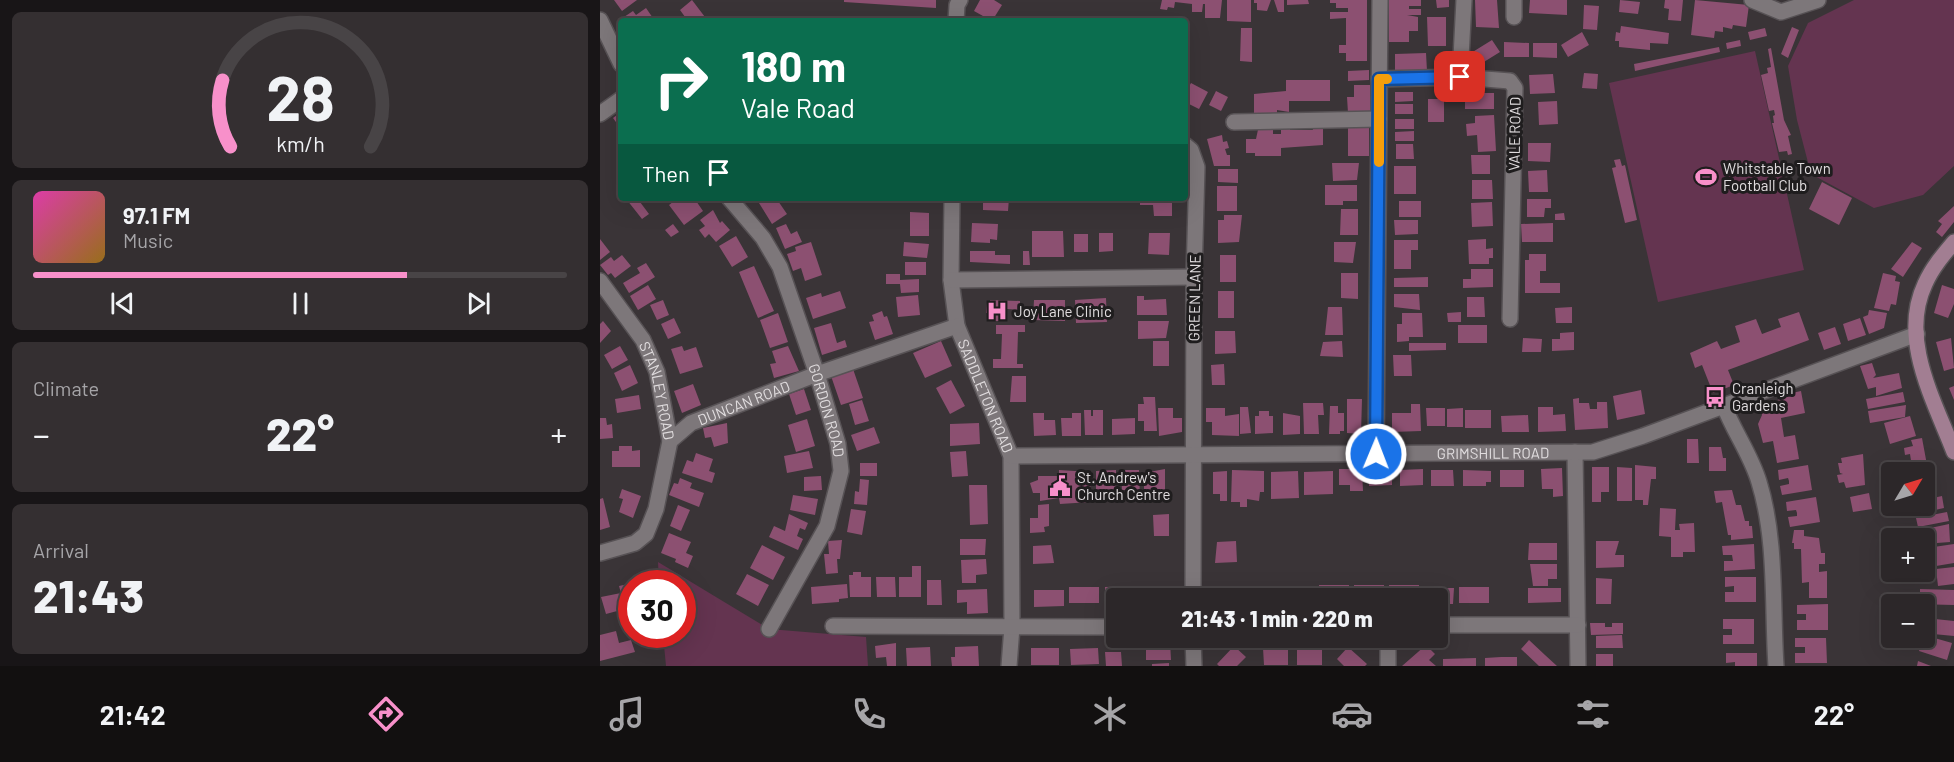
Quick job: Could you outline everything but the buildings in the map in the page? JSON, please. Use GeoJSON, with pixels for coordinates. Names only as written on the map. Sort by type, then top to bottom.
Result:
{"type":"FeatureCollection","features":[{"type":"Feature","properties":{"kind":"street"},"geometry":{"type":"LineString","coordinates":[[956,18],[957,5],[960,0]]}},
{"type":"Feature","properties":{"kind":"street"},"geometry":{"type":"LineString","coordinates":[[1376,454],[1380,0]]}},
{"type":"Feature","properties":{"kind":"street"},"geometry":{"type":"LineString","coordinates":[[1460,77],[1464,0]]}},
{"type":"Feature","properties":{"kind":"street"},"geometry":{"type":"LineString","coordinates":[[1514,0],[1514,17]]}},
{"type":"Feature","properties":{"kind":"street"},"geometry":{"type":"LineString","coordinates":[[1752,0],[1781,12],[1818,0]]}},
{"type":"Feature","properties":{"kind":"street"},"geometry":{"type":"LineString","coordinates":[[600,20],[618,58]]}},
{"type":"Feature","properties":{"kind":"street","name":"VALE ROAD"},"geometry":{"type":"LineString","coordinates":[[1379,79],[1460,77],[1510,81],[1515,88],[1510,319]]}},
{"type":"Feature","properties":{"kind":"street"},"geometry":{"type":"LineString","coordinates":[[600,114],[618,101]]}},
{"type":"Feature","properties":{"kind":"street"},"geometry":{"type":"LineString","coordinates":[[1234,122],[1379,119]]}},
{"type":"Feature","properties":{"kind":"street","name":"GREEN LANE"},"geometry":{"type":"LineString","coordinates":[[1188,148],[1197,167],[1194,277],[1193,588]]}},
{"type":"Feature","properties":{"kind":"street","name":"GORDON ROAD"},"geometry":{"type":"LineString","coordinates":[[732,201],[763,238],[780,267],[817,374],[838,444],[841,471],[827,526],[769,629]]}},
{"type":"Feature","properties":{"kind":"street","name":"SADDLETON ROAD"},"geometry":{"type":"LineString","coordinates":[[952,201],[951,280],[957,326],[1011,456],[1012,627],[1009,666]]}},
{"type":"Feature","properties":{"kind":"street"},"geometry":{"type":"LineString","coordinates":[[1954,242],[1925,282],[1919,298],[1917,334],[1927,384],[1954,452]]}},
{"type":"Feature","properties":{"kind":"street"},"geometry":{"type":"LineString","coordinates":[[951,280],[1194,277]]}},
{"type":"Feature","properties":{"kind":"street","name":"STANLEY ROAD"},"geometry":{"type":"LineString","coordinates":[[600,281],[643,340],[657,372],[670,441],[656,509],[646,534],[628,546],[600,553]]}},
{"type":"Feature","properties":{"kind":"street","name":"DUNCAN ROAD"},"geometry":{"type":"LineString","coordinates":[[670,441],[691,423],[817,374],[957,326]]}},
{"type":"Feature","properties":{"kind":"street","name":"GRIMSHILL ROAD"},"geometry":{"type":"LineString","coordinates":[[1011,456],[1575,452],[1616,446],[1917,334]]}},
{"type":"Feature","properties":{"kind":"street"},"geometry":{"type":"LineString","coordinates":[[1724,406],[1753,465],[1765,506],[1770,538],[1776,666]]}},
{"type":"Feature","properties":{"kind":"street"},"geometry":{"type":"LineString","coordinates":[[1575,452],[1578,666]]}},
{"type":"Feature","properties":{"kind":"street"},"geometry":{"type":"LineString","coordinates":[[1448,625],[1578,625]]}},
{"type":"Feature","properties":{"kind":"street"},"geometry":{"type":"LineString","coordinates":[[833,626],[1106,627]]}},
{"type":"Feature","properties":{"kind":"street"},"geometry":{"type":"LineString","coordinates":[[1193,648],[1194,666]]}},
{"type":"Feature","properties":{"kind":"street"},"geometry":{"type":"LineString","coordinates":[[1388,648],[1388,666]]}},
{"type":"Feature","properties":{"kind":"shaded area"},"geometry":{"type":"Polygon","coordinates":[[[1854,0],[1954,0],[1954,166],[1923,195],[1874,208],[1811,174],[1797,120],[1788,66],[1808,23],[1854,0]]]}},
{"type":"Feature","properties":{"kind":"shaded area","name":"Whitstable Town Football Club"},"geometry":{"type":"Polygon","coordinates":[[[1755,51],[1804,270],[1658,302],[1609,83],[1755,51]]]}},
{"type":"Feature","properties":{"kind":"shaded area"},"geometry":{"type":"Polygon","coordinates":[[[658,562],[671,570],[658,570],[658,562]]]}},
{"type":"Feature","properties":{"kind":"shaded area"},"geometry":{"type":"Polygon","coordinates":[[[696,585],[769,629],[866,637],[868,666],[666,666],[664,648],[696,648],[696,585]]]}},
{"type":"Feature","properties":{"kind":"slow traffic"},"geometry":{"type":"LineString","coordinates":[[1379,162],[1379,79],[1387,79]]}},
{"type":"Feature","properties":{"kind":"place","name":"Whitstable Town Football Club"},"geometry":{"type":"Point","coordinates":[1706,177]}},
{"type":"Feature","properties":{"kind":"place","name":"Joy Lane Clinic"},"geometry":{"type":"Point","coordinates":[997,311]}},
{"type":"Feature","properties":{"kind":"place","name":"Cranleigh Gardens"},"geometry":{"type":"Point","coordinates":[1715,397]}},
{"type":"Feature","properties":{"kind":"place","name":"St. Andrew's Church Centre"},"geometry":{"type":"Point","coordinates":[1060,486]}},
{"type":"Feature","properties":{"kind":"route"},"geometry":{"type":"LineString","coordinates":[[1376,454],[1379,79],[1460,77]]}}]}
